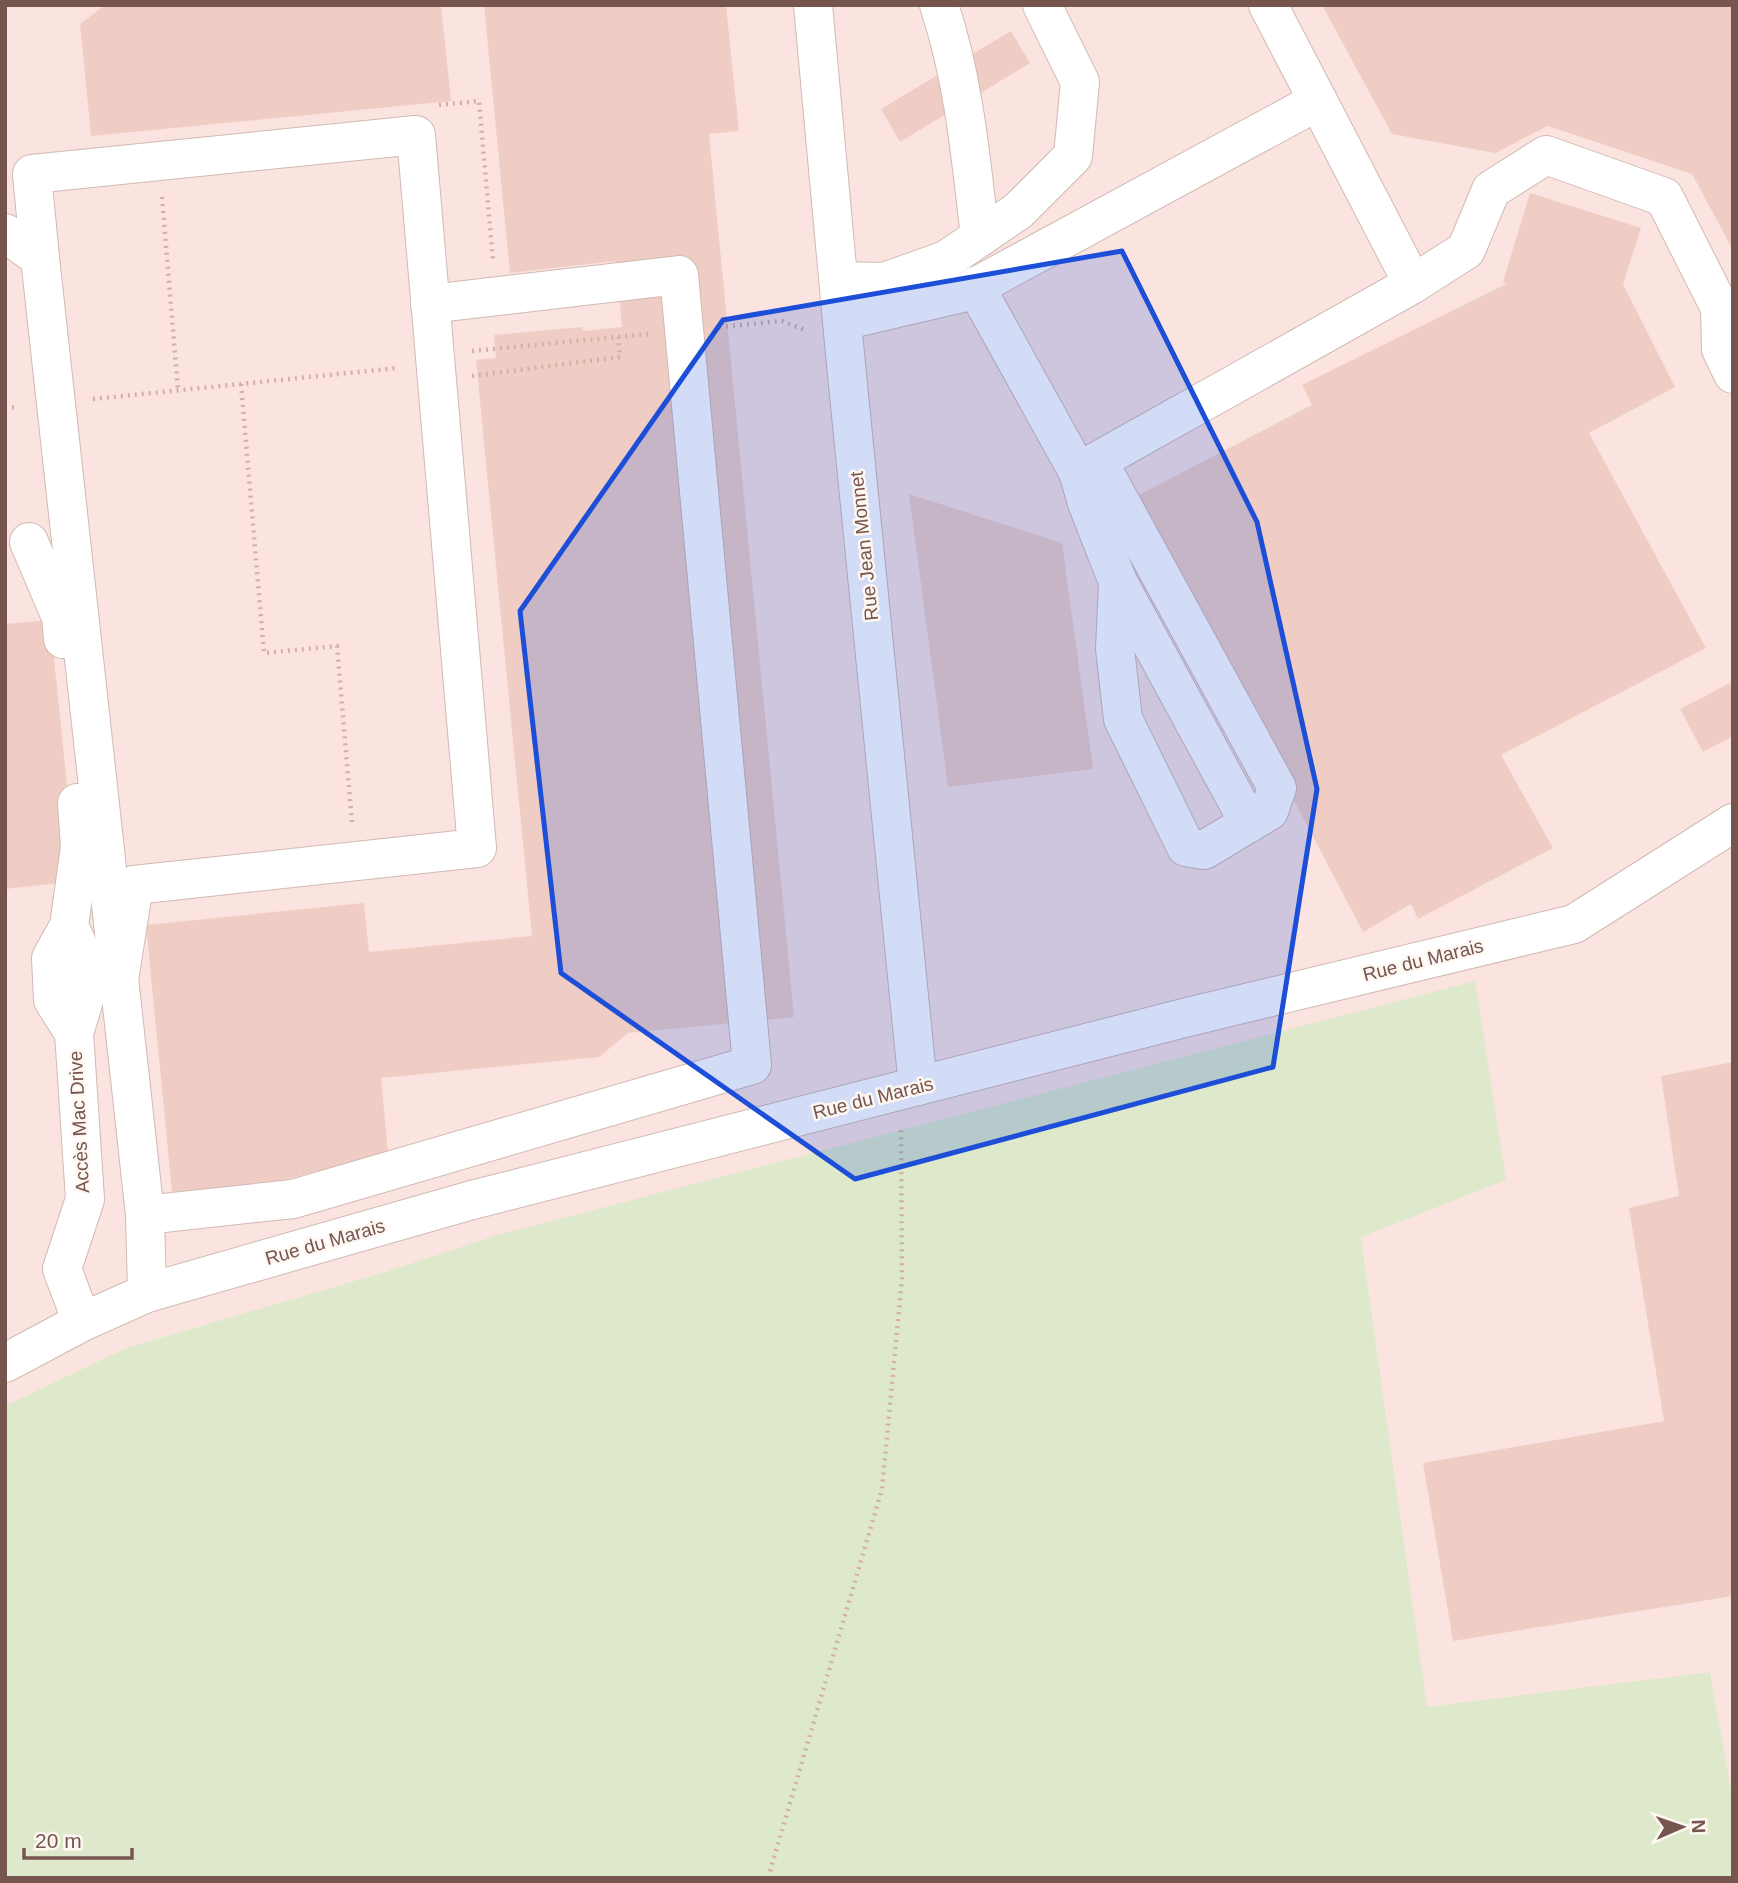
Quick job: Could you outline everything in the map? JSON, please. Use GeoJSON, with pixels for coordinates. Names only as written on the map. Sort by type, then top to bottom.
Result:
{"type":"FeatureCollection","features":[{"type":"Feature","properties":{"kind":"street","name":"Rue Jean Monnet"},"geometry":{"type":"LineString","coordinates":[[813,5],[909,1088]]}},
{"type":"Feature","properties":{"kind":"street"},"geometry":{"type":"LineString","coordinates":[[939,5],[951,42],[967,124],[980,237]]}},
{"type":"Feature","properties":{"kind":"street"},"geometry":{"type":"LineString","coordinates":[[839,281],[884,282],[946,260],[1018,211],[1073,156],[1080,82],[1042,5]]}},
{"type":"Feature","properties":{"kind":"street"},"geometry":{"type":"LineString","coordinates":[[1268,5],[1413,284]]}},
{"type":"Feature","properties":{"kind":"street"},"geometry":{"type":"LineString","coordinates":[[843,333],[965,292],[1318,101]]}},
{"type":"Feature","properties":{"kind":"street"},"geometry":{"type":"LineString","coordinates":[[22,260],[32,174],[416,135],[477,848],[134,886],[119,980]]}},
{"type":"Feature","properties":{"kind":"street"},"geometry":{"type":"LineString","coordinates":[[1088,467],[1413,284],[1466,250],[1491,190],[1546,155],[1664,197],[1723,291],[1720,308],[1721,349],[1733,374]]}},
{"type":"Feature","properties":{"kind":"street"},"geometry":{"type":"LineString","coordinates":[[5,233],[22,260],[57,403],[145,1215],[147,1293]]}},
{"type":"Feature","properties":{"kind":"street"},"geometry":{"type":"LineString","coordinates":[[145,1215],[293,1199],[752,1065],[678,275],[430,304]]}},
{"type":"Feature","properties":{"kind":"street"},"geometry":{"type":"LineString","coordinates":[[975,286],[1088,467],[1277,788],[1269,811],[1204,850],[1186,847],[1123,719],[1115,649],[1118,582]]}},
{"type":"Feature","properties":{"kind":"street"},"geometry":{"type":"LineString","coordinates":[[1088,467],[1087,503],[1118,582],[1249,823]]}},
{"type":"Feature","properties":{"kind":"street"},"geometry":{"type":"LineString","coordinates":[[17,543],[71,538]]}},
{"type":"Feature","properties":{"kind":"street","name":"Accès Mac Drive"},"geometry":{"type":"LineString","coordinates":[[17,543],[61,617],[80,847],[69,926],[51,958],[53,1000],[74,1033],[85,1199],[62,1269],[82,1322]]}},
{"type":"Feature","properties":{"kind":"street","name":"Rue du Marais"},"geometry":{"type":"LineString","coordinates":[[5,1363],[82,1322],[147,1293],[471,1200],[1188,1017],[1574,924],[1733,823]]}},
{"type":"Feature","properties":{"kind":"path"},"geometry":{"type":"LineString","coordinates":[[159,161],[178,390]]}},
{"type":"Feature","properties":{"kind":"path"},"geometry":{"type":"LineString","coordinates":[[482,351],[782,321],[843,333]]}},
{"type":"Feature","properties":{"kind":"path"},"geometry":{"type":"LineString","coordinates":[[480,375],[620,358],[618,337]]}},
{"type":"Feature","properties":{"kind":"path"},"geometry":{"type":"LineString","coordinates":[[5,408],[435,364]]}},
{"type":"Feature","properties":{"kind":"path"},"geometry":{"type":"LineString","coordinates":[[241,384],[264,653],[337,646],[355,860]]}},
{"type":"Feature","properties":{"kind":"path"},"geometry":{"type":"LineString","coordinates":[[768,1878],[882,1489],[902,1279],[909,1088]]}},
{"type":"Feature","properties":{"kind":"highlighted area"},"geometry":{"type":"Polygon","coordinates":[[[1122,251],[1257,522],[1317,789],[1273,1067],[855,1179],[561,973],[520,611],[723,320],[1122,251]]]}},
{"type":"Feature","properties":{"kind":"shaded area"},"geometry":{"type":"Polygon","coordinates":[[[5,5],[1733,5],[1733,1801],[1710,1672],[1427,1708],[1361,1236],[1506,1180],[494,1236],[385,1272],[126,1348],[5,1406],[5,5]]]}},
{"type":"Feature","properties":{"kind":"green space"},"geometry":{"type":"Polygon","coordinates":[[[1475,981],[1506,1180],[1361,1237],[1427,1707],[1710,1672],[1733,1801],[1733,1878],[5,1878],[5,1406],[126,1348],[385,1272],[494,1236],[1475,981]]]}},
{"type":"Feature","properties":{"kind":"building"},"geometry":{"type":"Polygon","coordinates":[[[105,5],[441,5],[451,101],[91,136],[80,24],[105,5]]]}},
{"type":"Feature","properties":{"kind":"building"},"geometry":{"type":"Polygon","coordinates":[[[484,5],[726,5],[739,131],[709,134],[794,1017],[628,1033],[599,1057],[381,1078],[388,1152],[280,1181],[172,1192],[146,925],[364,903],[369,952],[532,936],[476,360],[496,358],[494,335],[582,327],[583,331],[622,327],[616,261],[510,273],[484,5]]]}},
{"type":"Feature","properties":{"kind":"building"},"geometry":{"type":"Polygon","coordinates":[[[1322,5],[1733,5],[1733,250],[1692,174],[1548,126],[1495,153],[1392,134],[1322,5]]]}},
{"type":"Feature","properties":{"kind":"building"},"geometry":{"type":"Polygon","coordinates":[[[1011,31],[1030,63],[900,142],[881,109],[1011,31]]]}},
{"type":"Feature","properties":{"kind":"building"},"geometry":{"type":"Polygon","coordinates":[[[1530,193],[1641,228],[1623,284],[1675,387],[1589,433],[1706,648],[1501,755],[1553,848],[1418,919],[1411,904],[1363,932],[1135,497],[1312,405],[1302,385],[1506,284],[1503,282],[1530,193]]]}},
{"type":"Feature","properties":{"kind":"building"},"geometry":{"type":"Polygon","coordinates":[[[909,494],[1062,543],[1093,769],[948,787],[909,494]]]}},
{"type":"Feature","properties":{"kind":"building"},"geometry":{"type":"Polygon","coordinates":[[[50,620],[77,881],[5,889],[5,624],[50,620]]]}},
{"type":"Feature","properties":{"kind":"building"},"geometry":{"type":"Polygon","coordinates":[[[1730,683],[1733,686],[1733,736],[1703,752],[1680,709],[1730,683]]]}},
{"type":"Feature","properties":{"kind":"building"},"geometry":{"type":"Polygon","coordinates":[[[1733,1062],[1733,1596],[1453,1641],[1423,1463],[1664,1421],[1629,1208],[1679,1196],[1661,1076],[1733,1062]]]}}]}
